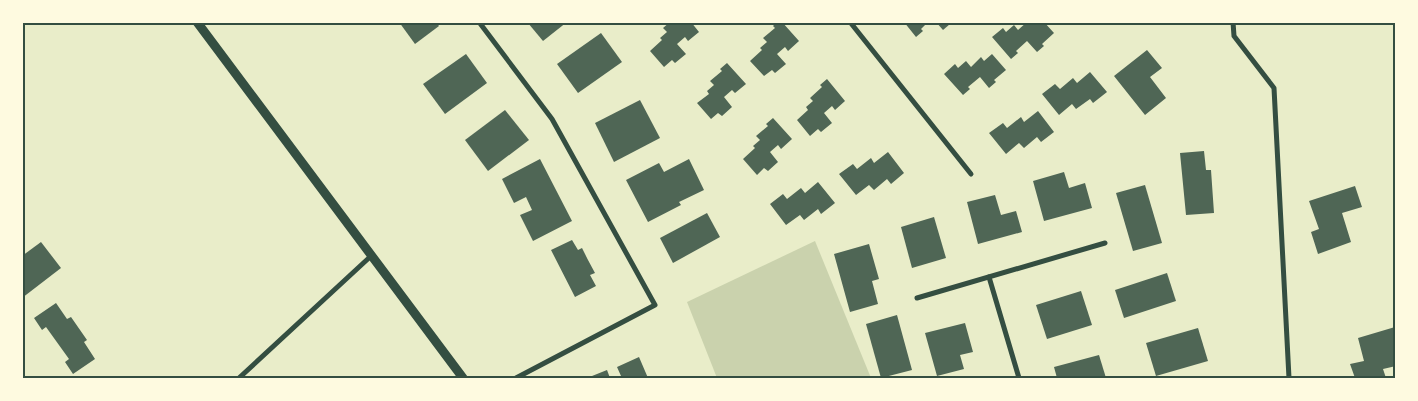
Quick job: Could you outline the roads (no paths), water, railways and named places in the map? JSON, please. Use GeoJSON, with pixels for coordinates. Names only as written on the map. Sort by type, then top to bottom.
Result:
{"type":"FeatureCollection","features":[{"type":"Feature","properties":{"kind":"street"},"geometry":{"type":"LineString","coordinates":[[197,22],[463,378]]}},
{"type":"Feature","properties":{"kind":"street"},"geometry":{"type":"LineString","coordinates":[[479,22],[552,119],[655,305],[516,378]]}},
{"type":"Feature","properties":{"kind":"street"},"geometry":{"type":"LineString","coordinates":[[850,22],[971,174]]}},
{"type":"Feature","properties":{"kind":"street"},"geometry":{"type":"LineString","coordinates":[[1233,22],[1234,36],[1274,88],[1289,378]]}},
{"type":"Feature","properties":{"kind":"street"},"geometry":{"type":"LineString","coordinates":[[917,298],[1105,243]]}},
{"type":"Feature","properties":{"kind":"street"},"geometry":{"type":"LineString","coordinates":[[239,378],[371,256]]}},
{"type":"Feature","properties":{"kind":"street"},"geometry":{"type":"LineString","coordinates":[[989,277],[1019,378]]}}]}
